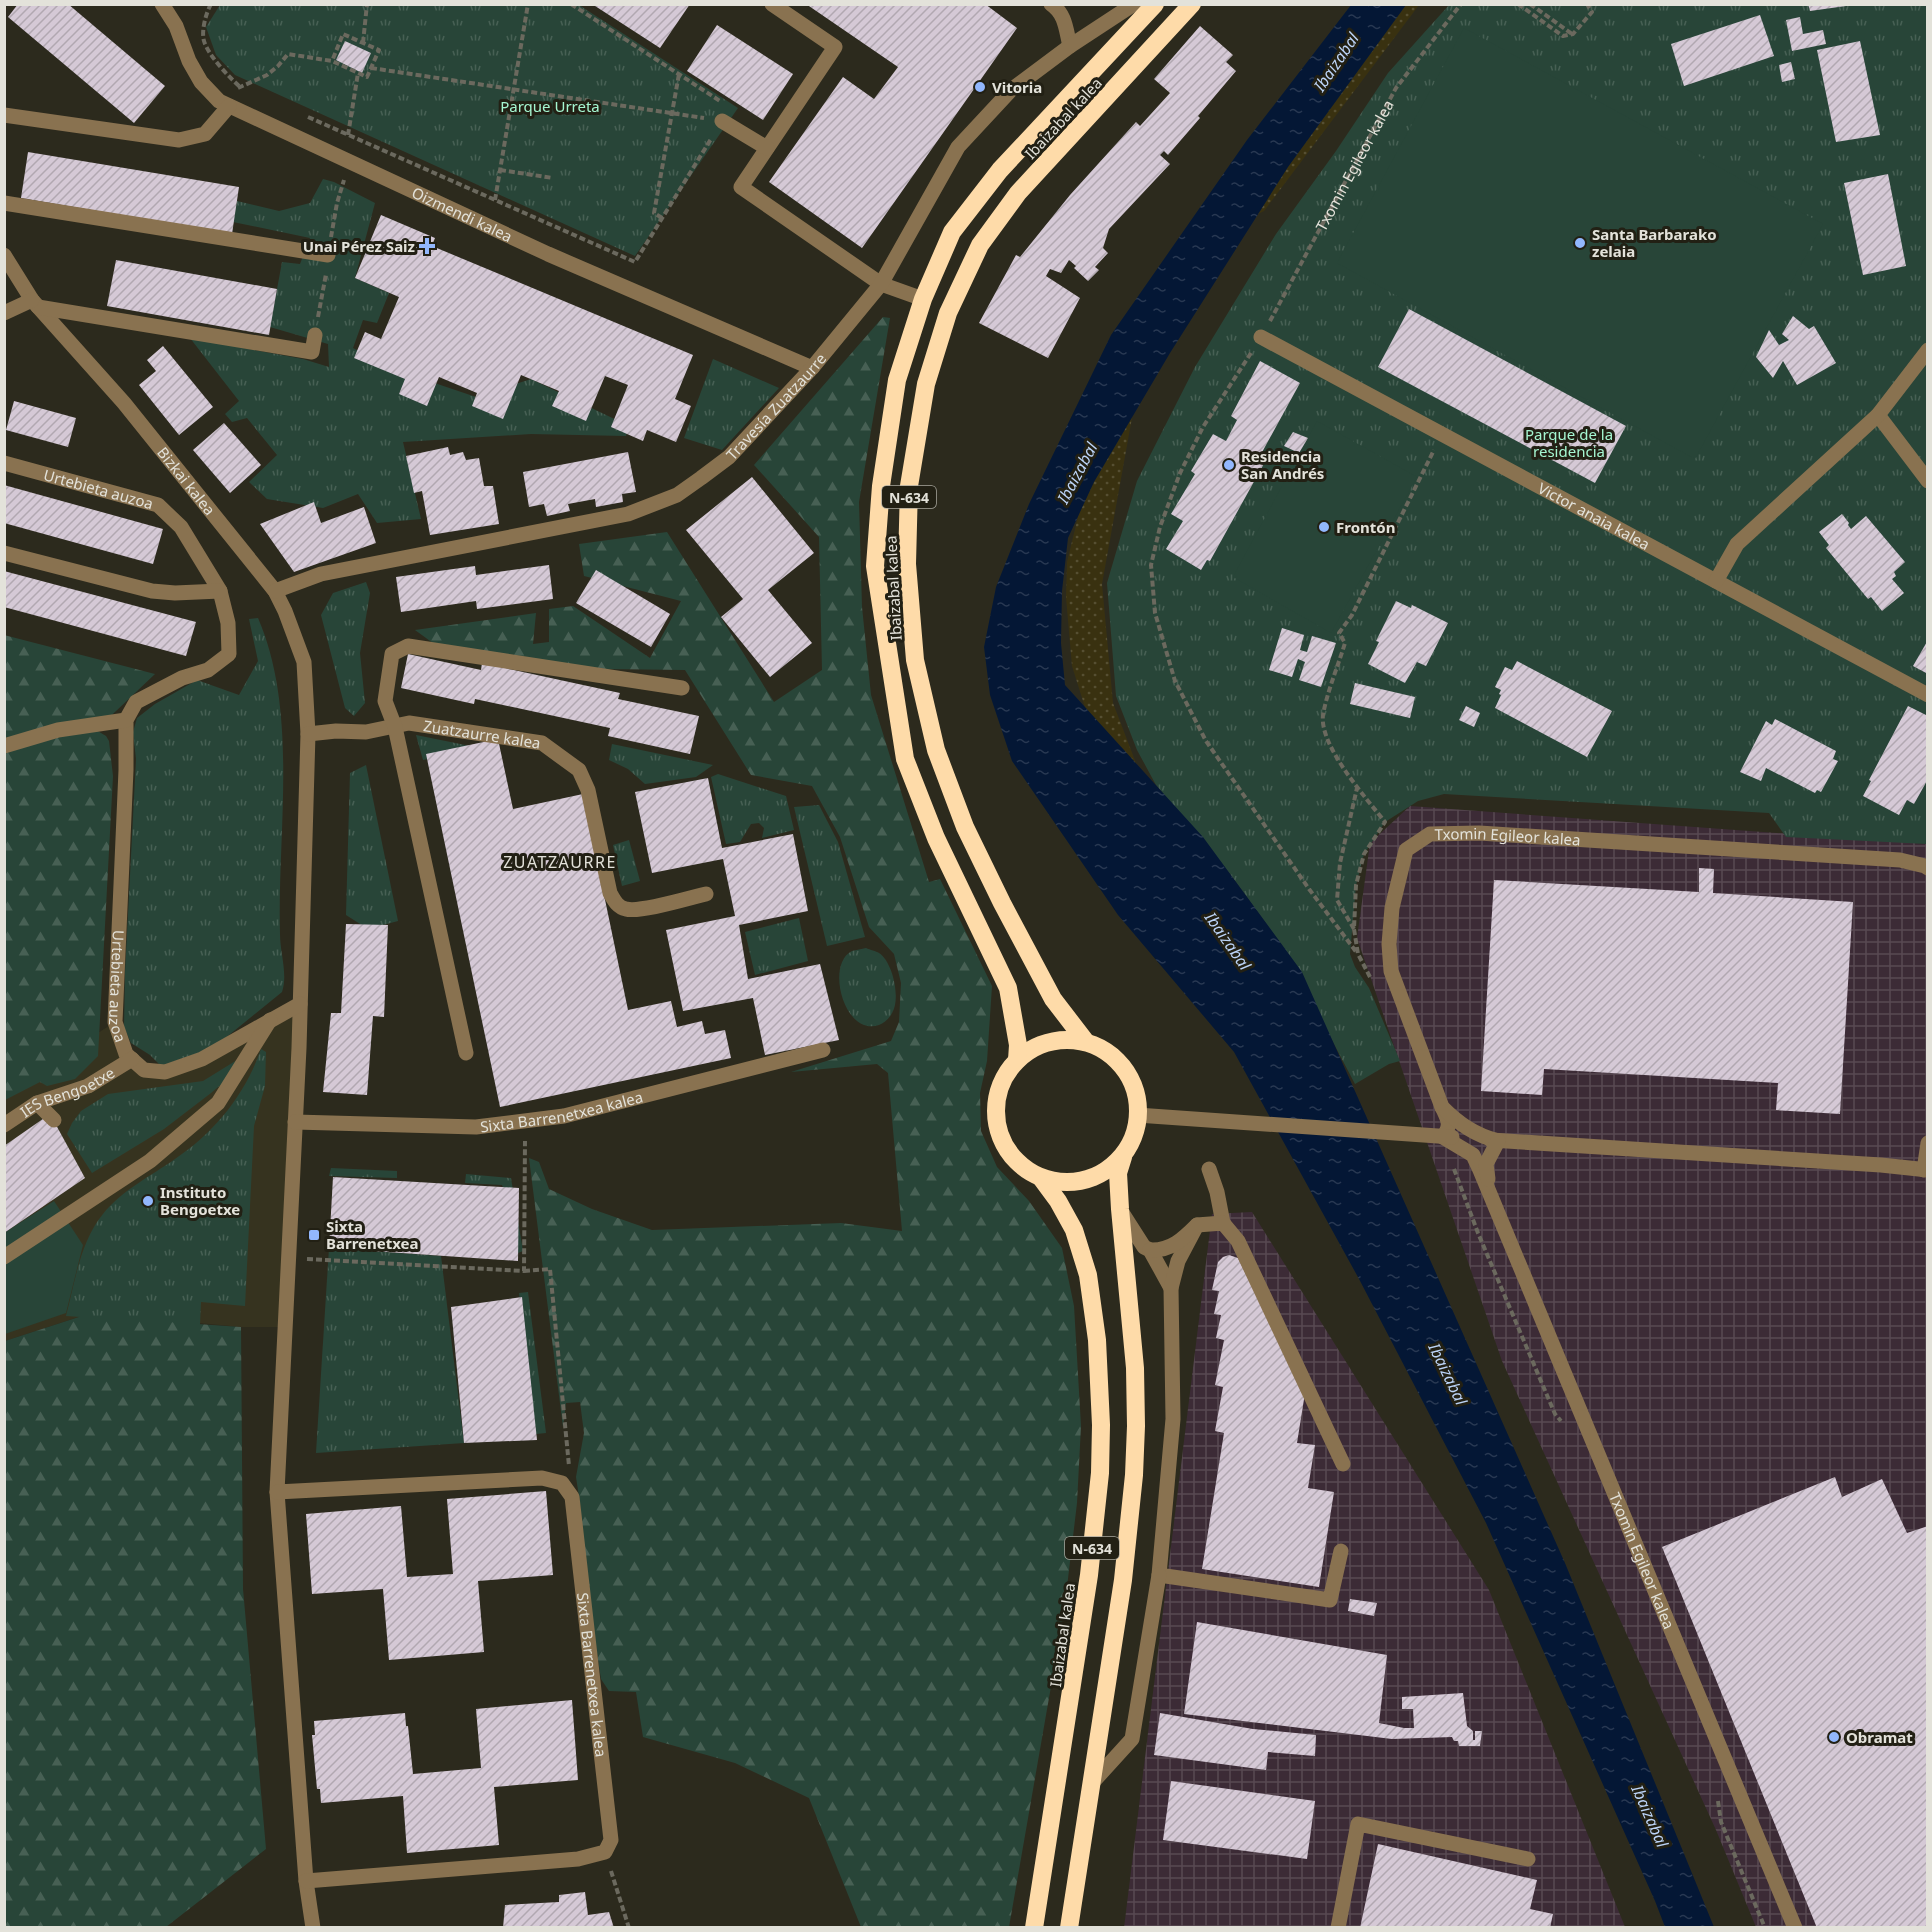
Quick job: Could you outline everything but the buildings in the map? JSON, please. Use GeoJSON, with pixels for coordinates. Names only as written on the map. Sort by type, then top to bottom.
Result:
{"type":"FeatureCollection","features":[{"type":"Feature","properties":{"kind":"highway","name":"Ibaizabal kalea"},"geometry":{"type":"LineString","coordinates":[[1017,1060],[1018,1045],[1008,988],[936,838],[905,759],[875,566],[881,486],[897,380],[923,298],[952,232],[1000,170],[1155,4]]}},
{"type":"Feature","properties":{"kind":"highway","name":"Ibaizabal kalea"},"geometry":{"type":"LineString","coordinates":[[1086,1042],[1053,999],[1002,903],[965,826],[936,750],[915,660],[907,564],[909,486],[926,384],[948,313],[980,245],[1018,193],[1192,4]]}},
{"type":"Feature","properties":{"kind":"highway","name":"N-634"},"geometry":{"type":"LineString","coordinates":[[1069,1928],[1123,1580],[1134,1475],[1136,1426],[1134,1368],[1119,1209],[1120,1165],[1134,1137],[1137,1115],[1136,1092],[1126,1070],[1108,1052],[1086,1042],[1061,1039],[1037,1046],[1017,1060],[1002,1080],[995,1104],[997,1129],[1006,1149],[1021,1166],[1041,1178],[1062,1183],[1085,1181],[1120,1165]]}},
{"type":"Feature","properties":{"kind":"highway","name":"Ibaizabal kalea"},"geometry":{"type":"LineString","coordinates":[[1034,1928],[1089,1575],[1100,1473],[1101,1425],[1097,1340],[1088,1275],[1074,1230],[1058,1201],[1041,1178]]}},
{"type":"Feature","properties":{"kind":"street","name":"Oizmendi kalea"},"geometry":{"type":"LineString","coordinates":[[162,4],[176,26],[189,61],[201,82],[219,101],[548,254],[812,368]]}},
{"type":"Feature","properties":{"kind":"street"},"geometry":{"type":"LineString","coordinates":[[772,4],[835,47],[741,187],[881,284],[923,298]]}},
{"type":"Feature","properties":{"kind":"street"},"geometry":{"type":"LineString","coordinates":[[1051,4],[1066,24],[1070,46]]}},
{"type":"Feature","properties":{"kind":"street","name":"Travesía Zuatzaurre"},"geometry":{"type":"LineString","coordinates":[[275,591],[321,574],[628,514],[673,496],[701,478],[729,457],[812,368],[881,284],[958,147],[1011,90],[1070,46],[1134,4]]}},
{"type":"Feature","properties":{"kind":"street"},"geometry":{"type":"LineString","coordinates":[[4,115],[179,140],[205,134],[229,106]]}},
{"type":"Feature","properties":{"kind":"street"},"geometry":{"type":"LineString","coordinates":[[722,121],[767,148]]}},
{"type":"Feature","properties":{"kind":"street"},"geometry":{"type":"LineString","coordinates":[[4,203],[328,255]]}},
{"type":"Feature","properties":{"kind":"street","name":"Bizkai kalea"},"geometry":{"type":"LineString","coordinates":[[4,255],[35,303],[124,403],[275,591],[304,662],[308,734]]}},
{"type":"Feature","properties":{"kind":"street"},"geometry":{"type":"LineString","coordinates":[[4,313],[35,303],[312,352],[315,335]]}},
{"type":"Feature","properties":{"kind":"street","name":"Victor anaia kalea"},"geometry":{"type":"LineString","coordinates":[[1261,337],[1928,695]]}},
{"type":"Feature","properties":{"kind":"street"},"geometry":{"type":"LineString","coordinates":[[1716,581],[1737,544],[1878,415],[1928,350]]}},
{"type":"Feature","properties":{"kind":"street"},"geometry":{"type":"LineString","coordinates":[[1878,415],[1928,481]]}},
{"type":"Feature","properties":{"kind":"street","name":"Urtebieta auzoa"},"geometry":{"type":"LineString","coordinates":[[4,463],[158,505],[181,526],[220,591],[228,623],[229,654],[208,670],[182,678],[136,702],[126,720],[126,770],[115,1022],[126,1054],[144,1070],[165,1072],[202,1059],[300,1004]]}},
{"type":"Feature","properties":{"kind":"street"},"geometry":{"type":"LineString","coordinates":[[4,553],[152,591],[175,593],[220,591]]}},
{"type":"Feature","properties":{"kind":"street"},"geometry":{"type":"LineString","coordinates":[[466,1053],[395,727],[385,701],[392,654],[408,646],[682,688]]}},
{"type":"Feature","properties":{"kind":"street"},"geometry":{"type":"LineString","coordinates":[[304,662],[312,719],[325,732],[313,750],[311,840],[304,854]]}},
{"type":"Feature","properties":{"kind":"street"},"geometry":{"type":"LineString","coordinates":[[4,746],[57,730],[126,720]]}},
{"type":"Feature","properties":{"kind":"street","name":"Zuatzaurre kalea"},"geometry":{"type":"LineString","coordinates":[[308,734],[366,732],[409,723],[542,743],[579,770],[588,790],[610,893],[615,903],[627,910],[706,894]]}},
{"type":"Feature","properties":{"kind":"street"},"geometry":{"type":"LineString","coordinates":[[308,734],[300,1004],[278,1492],[306,1881],[313,1928]]}},
{"type":"Feature","properties":{"kind":"street","name":"Txomin Egileor kalea"},"geometry":{"type":"LineString","coordinates":[[1498,1141],[1480,1136],[1457,1122],[1442,1107],[1391,971],[1389,944],[1392,909],[1406,850],[1430,834],[1479,833],[1900,860],[1928,868]]}},
{"type":"Feature","properties":{"kind":"street"},"geometry":{"type":"LineString","coordinates":[[4,1257],[150,1161],[218,1103],[270,1020]]}},
{"type":"Feature","properties":{"kind":"street","name":"Sixta Barrenetxea kalea"},"geometry":{"type":"LineString","coordinates":[[295,1122],[476,1127],[564,1116],[823,1050]]}},
{"type":"Feature","properties":{"kind":"street","name":"IES Bengoetxe"},"geometry":{"type":"LineString","coordinates":[[4,1125],[37,1103],[88,1086],[132,1059]]}},
{"type":"Feature","properties":{"kind":"street"},"geometry":{"type":"LineString","coordinates":[[37,1103],[54,1120]]}},
{"type":"Feature","properties":{"kind":"street"},"geometry":{"type":"LineString","coordinates":[[1442,1107],[1448,1121],[1448,1129],[1443,1137]]}},
{"type":"Feature","properties":{"kind":"street"},"geometry":{"type":"LineString","coordinates":[[1137,1115],[1926,1170],[1928,1143]]}},
{"type":"Feature","properties":{"kind":"street"},"geometry":{"type":"LineString","coordinates":[[1443,1137],[1473,1155],[1490,1195]]}},
{"type":"Feature","properties":{"kind":"street"},"geometry":{"type":"LineString","coordinates":[[1490,1195],[1486,1164],[1498,1141]]}},
{"type":"Feature","properties":{"kind":"street"},"geometry":{"type":"LineString","coordinates":[[1209,1169],[1217,1192],[1223,1223],[1238,1241],[1343,1464]]}},
{"type":"Feature","properties":{"kind":"street","name":"Txomin Egileor kalea"},"geometry":{"type":"LineString","coordinates":[[1490,1195],[1796,1928]]}},
{"type":"Feature","properties":{"kind":"street"},"geometry":{"type":"LineString","coordinates":[[1119,1209],[1144,1247],[1150,1250],[1167,1249],[1182,1239],[1197,1224],[1223,1223]]}},
{"type":"Feature","properties":{"kind":"street"},"geometry":{"type":"LineString","coordinates":[[1092,1783],[1132,1739],[1159,1575],[1173,1419],[1171,1288],[1178,1261],[1197,1224]]}},
{"type":"Feature","properties":{"kind":"street"},"geometry":{"type":"LineString","coordinates":[[1150,1250],[1171,1288]]}},
{"type":"Feature","properties":{"kind":"street"},"geometry":{"type":"LineString","coordinates":[[278,1492],[542,1478],[562,1483],[572,1497]]}},
{"type":"Feature","properties":{"kind":"street","name":"Sixta Barrenetxea kalea"},"geometry":{"type":"LineString","coordinates":[[572,1497],[611,1840],[605,1852]]}},
{"type":"Feature","properties":{"kind":"street"},"geometry":{"type":"LineString","coordinates":[[1159,1575],[1330,1599],[1341,1551]]}},
{"type":"Feature","properties":{"kind":"street"},"geometry":{"type":"LineString","coordinates":[[1338,1928],[1358,1824],[1528,1858]]}},
{"type":"Feature","properties":{"kind":"street"},"geometry":{"type":"LineString","coordinates":[[306,1881],[578,1859],[605,1852]]}},
{"type":"Feature","properties":{"kind":"path"},"geometry":{"type":"LineString","coordinates":[[211,4],[206,12],[204,41],[221,69],[239,86],[250,91]]}},
{"type":"Feature","properties":{"kind":"path"},"geometry":{"type":"LineString","coordinates":[[363,43],[367,4]]}},
{"type":"Feature","properties":{"kind":"path"},"geometry":{"type":"LineString","coordinates":[[495,200],[528,4]]}},
{"type":"Feature","properties":{"kind":"path"},"geometry":{"type":"LineString","coordinates":[[304,116],[635,262],[731,108],[571,4]]}},
{"type":"Feature","properties":{"kind":"path","name":"Txomin Egileor kalea"},"geometry":{"type":"LineString","coordinates":[[1358,954],[1309,889],[1206,741],[1174,681],[1155,613],[1151,565],[1160,527],[1180,473],[1203,428],[1261,337],[1396,88],[1461,4]]}},
{"type":"Feature","properties":{"kind":"path"},"geometry":{"type":"LineString","coordinates":[[1518,4],[1563,36],[1573,34],[1592,12],[1587,4]]}},
{"type":"Feature","properties":{"kind":"path"},"geometry":{"type":"LineString","coordinates":[[1530,4],[1573,34]]}},
{"type":"Feature","properties":{"kind":"path"},"geometry":{"type":"LineString","coordinates":[[229,106],[239,86],[267,75],[288,54],[332,61],[367,77],[379,50],[344,34],[332,61]]}},
{"type":"Feature","properties":{"kind":"path"},"geometry":{"type":"LineString","coordinates":[[371,68],[722,121]]}},
{"type":"Feature","properties":{"kind":"path"},"geometry":{"type":"LineString","coordinates":[[348,135],[358,73]]}},
{"type":"Feature","properties":{"kind":"path"},"geometry":{"type":"LineString","coordinates":[[662,218],[654,213],[679,74]]}},
{"type":"Feature","properties":{"kind":"path"},"geometry":{"type":"LineString","coordinates":[[500,170],[553,178]]}},
{"type":"Feature","properties":{"kind":"path"},"geometry":{"type":"LineString","coordinates":[[331,237],[337,203]]}},
{"type":"Feature","properties":{"kind":"path"},"geometry":{"type":"LineString","coordinates":[[315,335],[326,275]]}},
{"type":"Feature","properties":{"kind":"path"},"geometry":{"type":"LineString","coordinates":[[1357,788],[1340,863],[1337,900],[1354,929],[1356,885],[1364,854],[1385,822],[1337,760],[1323,717],[1345,643],[1339,633],[1352,615],[1442,434]]}},
{"type":"Feature","properties":{"kind":"path"},"geometry":{"type":"LineString","coordinates":[[524,1271],[525,1121]]}},
{"type":"Feature","properties":{"kind":"path"},"geometry":{"type":"LineString","coordinates":[[289,1258],[524,1271],[550,1269],[572,1497]]}},
{"type":"Feature","properties":{"kind":"path"},"geometry":{"type":"LineString","coordinates":[[605,1852],[629,1928]]}},
{"type":"Feature","properties":{"kind":"shaded area"},"geometry":{"type":"Polygon","coordinates":[[[1410,806],[1927,844],[1927,1927],[1756,1927],[1716,1830],[1502,1361],[1357,938],[1370,843],[1410,806]]]}},
{"type":"Feature","properties":{"kind":"shaded area","name":"Instituto Bengoetxe"},"geometry":{"type":"Polygon","coordinates":[[[300,1004],[286,1327],[241,1327],[91,1313],[5,1341],[4,1078],[56,1060],[115,1022],[132,1059],[165,1072],[300,1004]]]}},
{"type":"Feature","properties":{"kind":"shaded area"},"geometry":{"type":"Polygon","coordinates":[[[1252,1212],[1489,1590],[1625,1927],[1124,1928],[1212,1214],[1252,1212]]]}},
{"type":"Feature","properties":{"kind":"green space","name":"Parque Urreta"},"geometry":{"type":"Polygon","coordinates":[[[220,5],[579,5],[738,108],[635,256],[235,75],[216,55],[206,27],[220,5]]]}},
{"type":"Feature","properties":{"kind":"green space","name":"Parque de la residencia"},"geometry":{"type":"Polygon","coordinates":[[[1449,5],[1927,5],[1927,844],[1786,837],[1769,813],[1444,794],[1418,801],[1385,822],[1364,854],[1356,885],[1350,954],[1355,967],[1369,988],[1400,1061],[1389,1064],[1355,1084],[1283,947],[1230,874],[1156,785],[1137,750],[1116,696],[1107,583],[1137,481],[1195,367],[1276,234],[1336,151],[1388,73],[1449,5]]]}},
{"type":"Feature","properties":{"kind":"green space","name":"Santa Barbarako zelaia"},"geometry":{"type":"Polygon","coordinates":[[[1464,28],[1823,224],[1695,459],[1337,263],[1464,28]]]}},
{"type":"Feature","properties":{"kind":"green space"},"geometry":{"type":"Polygon","coordinates":[[[323,179],[334,182],[375,203],[355,278],[389,293],[377,323],[363,320],[353,348],[396,370],[476,397],[531,379],[629,426],[626,436],[531,434],[403,442],[421,519],[377,523],[358,494],[323,508],[267,499],[249,482],[277,455],[247,418],[232,422],[225,414],[239,401],[190,338],[303,359],[329,367],[328,344],[270,327],[282,262],[300,264],[310,238],[233,222],[237,201],[279,211],[310,203],[323,179]]]}},
{"type":"Feature","properties":{"kind":"green space"},"geometry":{"type":"Polygon","coordinates":[[[883,317],[890,318],[859,502],[862,607],[871,695],[929,882],[940,879],[992,986],[987,1061],[980,1093],[981,1131],[997,1167],[1029,1201],[1062,1248],[1074,1306],[1081,1426],[1077,1503],[1064,1612],[1009,1927],[861,1927],[809,1798],[735,1763],[643,1737],[636,1692],[609,1691],[601,1679],[587,1587],[576,1477],[584,1433],[580,1402],[566,1403],[563,1427],[529,1158],[539,1162],[549,1189],[592,1209],[652,1230],[841,1223],[902,1231],[888,1073],[877,1064],[791,1072],[891,1041],[899,1022],[901,983],[894,954],[869,927],[840,837],[812,786],[751,775],[685,670],[604,669],[437,646],[415,630],[536,613],[533,644],[549,642],[549,609],[573,606],[650,658],[681,601],[584,576],[579,544],[667,532],[774,702],[822,670],[819,537],[754,465],[883,317]]]}},
{"type":"Feature","properties":{"kind":"green space"},"geometry":{"type":"Polygon","coordinates":[[[713,359],[779,388],[722,450],[684,438],[713,359]]]}},
{"type":"Feature","properties":{"kind":"green space","name":"Frontón"},"geometry":{"type":"Polygon","coordinates":[[[1317,421],[1417,477],[1331,633],[1233,577],[1317,421]]]}},
{"type":"Feature","properties":{"kind":"green space"},"geometry":{"type":"Polygon","coordinates":[[[366,582],[370,593],[360,653],[365,703],[354,716],[345,708],[321,615],[333,593],[366,582]]]}},
{"type":"Feature","properties":{"kind":"green space"},"geometry":{"type":"Polygon","coordinates":[[[258,618],[271,655],[282,733],[280,941],[284,985],[282,992],[213,1048],[161,1066],[150,1055],[131,1043],[124,1027],[136,759],[133,732],[137,718],[155,704],[197,680],[239,695],[258,661],[249,619],[258,618]]]}},
{"type":"Feature","properties":{"kind":"green space"},"geometry":{"type":"Polygon","coordinates":[[[4,635],[155,674],[96,730],[106,736],[109,741],[113,776],[98,1056],[75,1079],[47,1086],[40,1082],[5,1100],[4,635]]]}},
{"type":"Feature","properties":{"kind":"green space"},"geometry":{"type":"Polygon","coordinates":[[[416,735],[480,748],[480,750],[423,760],[416,735]]]}},
{"type":"Feature","properties":{"kind":"green space"},"geometry":{"type":"Polygon","coordinates":[[[612,744],[713,765],[696,777],[645,784],[628,769],[609,760],[612,744]]]}},
{"type":"Feature","properties":{"kind":"green space"},"geometry":{"type":"Polygon","coordinates":[[[366,765],[398,921],[368,929],[346,915],[350,773],[366,765]]]}},
{"type":"Feature","properties":{"kind":"green space"},"geometry":{"type":"Polygon","coordinates":[[[718,774],[786,796],[794,830],[762,838],[764,828],[759,823],[751,824],[740,842],[726,844],[711,777],[718,774]]]}},
{"type":"Feature","properties":{"kind":"green space"},"geometry":{"type":"Polygon","coordinates":[[[819,805],[838,842],[865,937],[827,946],[794,807],[819,805]]]}},
{"type":"Feature","properties":{"kind":"green space"},"geometry":{"type":"Polygon","coordinates":[[[629,840],[640,881],[622,886],[613,845],[629,840]]]}},
{"type":"Feature","properties":{"kind":"green space"},"geometry":{"type":"Polygon","coordinates":[[[799,918],[808,961],[755,975],[745,932],[799,918]]]}},
{"type":"Feature","properties":{"kind":"green space"},"geometry":{"type":"Polygon","coordinates":[[[866,948],[878,952],[884,958],[892,972],[896,990],[895,1007],[888,1019],[879,1025],[867,1026],[856,1020],[842,997],[839,983],[844,958],[852,951],[866,948]]]}},
{"type":"Feature","properties":{"kind":"green space"},"geometry":{"type":"Polygon","coordinates":[[[261,1049],[266,1052],[265,1086],[254,1126],[245,1306],[201,1302],[200,1325],[66,1316],[84,1250],[95,1225],[103,1214],[128,1191],[190,1148],[216,1124],[246,1082],[261,1049]]]}},
{"type":"Feature","properties":{"kind":"green space"},"geometry":{"type":"Polygon","coordinates":[[[237,1060],[224,1082],[211,1093],[164,1129],[92,1173],[67,1134],[81,1111],[108,1094],[203,1081],[237,1060]]]}},
{"type":"Feature","properties":{"kind":"green space"},"geometry":{"type":"Polygon","coordinates":[[[331,1168],[397,1171],[397,1178],[329,1176],[331,1168]]]}},
{"type":"Feature","properties":{"kind":"green space"},"geometry":{"type":"Polygon","coordinates":[[[466,1174],[511,1178],[523,1251],[518,1253],[502,1185],[465,1183],[466,1174]]]}},
{"type":"Feature","properties":{"kind":"green space"},"geometry":{"type":"Polygon","coordinates":[[[54,1201],[83,1245],[66,1313],[5,1334],[4,1233],[54,1201]]]}},
{"type":"Feature","properties":{"kind":"green space"},"geometry":{"type":"Polygon","coordinates":[[[329,1248],[441,1256],[464,1443],[316,1453],[329,1248]]]}},
{"type":"Feature","properties":{"kind":"green space"},"geometry":{"type":"Polygon","coordinates":[[[528,1292],[546,1433],[536,1434],[519,1293],[528,1292]]]}},
{"type":"Feature","properties":{"kind":"green space"},"geometry":{"type":"Polygon","coordinates":[[[82,1316],[241,1327],[243,1589],[266,1849],[166,1927],[5,1927],[5,1341],[82,1316]]]}},
{"type":"Feature","properties":{"kind":"sand"},"geometry":{"type":"Polygon","coordinates":[[[1394,5],[1419,5],[1264,211],[1252,217],[1394,5]]]}},
{"type":"Feature","properties":{"kind":"sand"},"geometry":{"type":"Polygon","coordinates":[[[1135,401],[1102,584],[1113,703],[1162,831],[1094,736],[1072,666],[1066,597],[1067,562],[1097,439],[1135,401]]]}},
{"type":"Feature","properties":{"kind":"water","name":"Ibaizabal"},"geometry":{"type":"Polygon","coordinates":[[[1351,5],[1406,5],[1288,167],[1170,353],[1094,482],[1068,538],[1062,591],[1061,643],[1065,685],[1203,837],[1302,972],[1565,1563],[1714,1927],[1665,1927],[1486,1523],[1359,1279],[1234,1052],[1118,915],[1012,761],[990,695],[984,647],[996,587],[1029,504],[1111,335],[1247,140],[1351,5]]]}},
{"type":"Feature","properties":{"kind":"place","name":"Vitoria"},"geometry":{"type":"Point","coordinates":[980,87]}},
{"type":"Feature","properties":{"kind":"place","name":"Santa Barbarako zelaia"},"geometry":{"type":"Point","coordinates":[1580,243]}},
{"type":"Feature","properties":{"kind":"place","name":"Unai Pérez Saiz"},"geometry":{"type":"Point","coordinates":[427,246]}},
{"type":"Feature","properties":{"kind":"place","name":"Residencia San Andrés"},"geometry":{"type":"Point","coordinates":[1229,465]}},
{"type":"Feature","properties":{"kind":"place","name":"Frontón"},"geometry":{"type":"Point","coordinates":[1324,527]}},
{"type":"Feature","properties":{"kind":"place","name":"Instituto Bengoetxe"},"geometry":{"type":"Point","coordinates":[148,1201]}},
{"type":"Feature","properties":{"kind":"place","name":"Sixta Barrenetxea"},"geometry":{"type":"Point","coordinates":[314,1235]}},
{"type":"Feature","properties":{"kind":"place","name":"Obramat"},"geometry":{"type":"Point","coordinates":[1834,1737]}},
{"type":"Feature","properties":{"kind":"district","name":"ZUATZAURRE"},"geometry":{"type":"Point","coordinates":[560,862]}}]}
